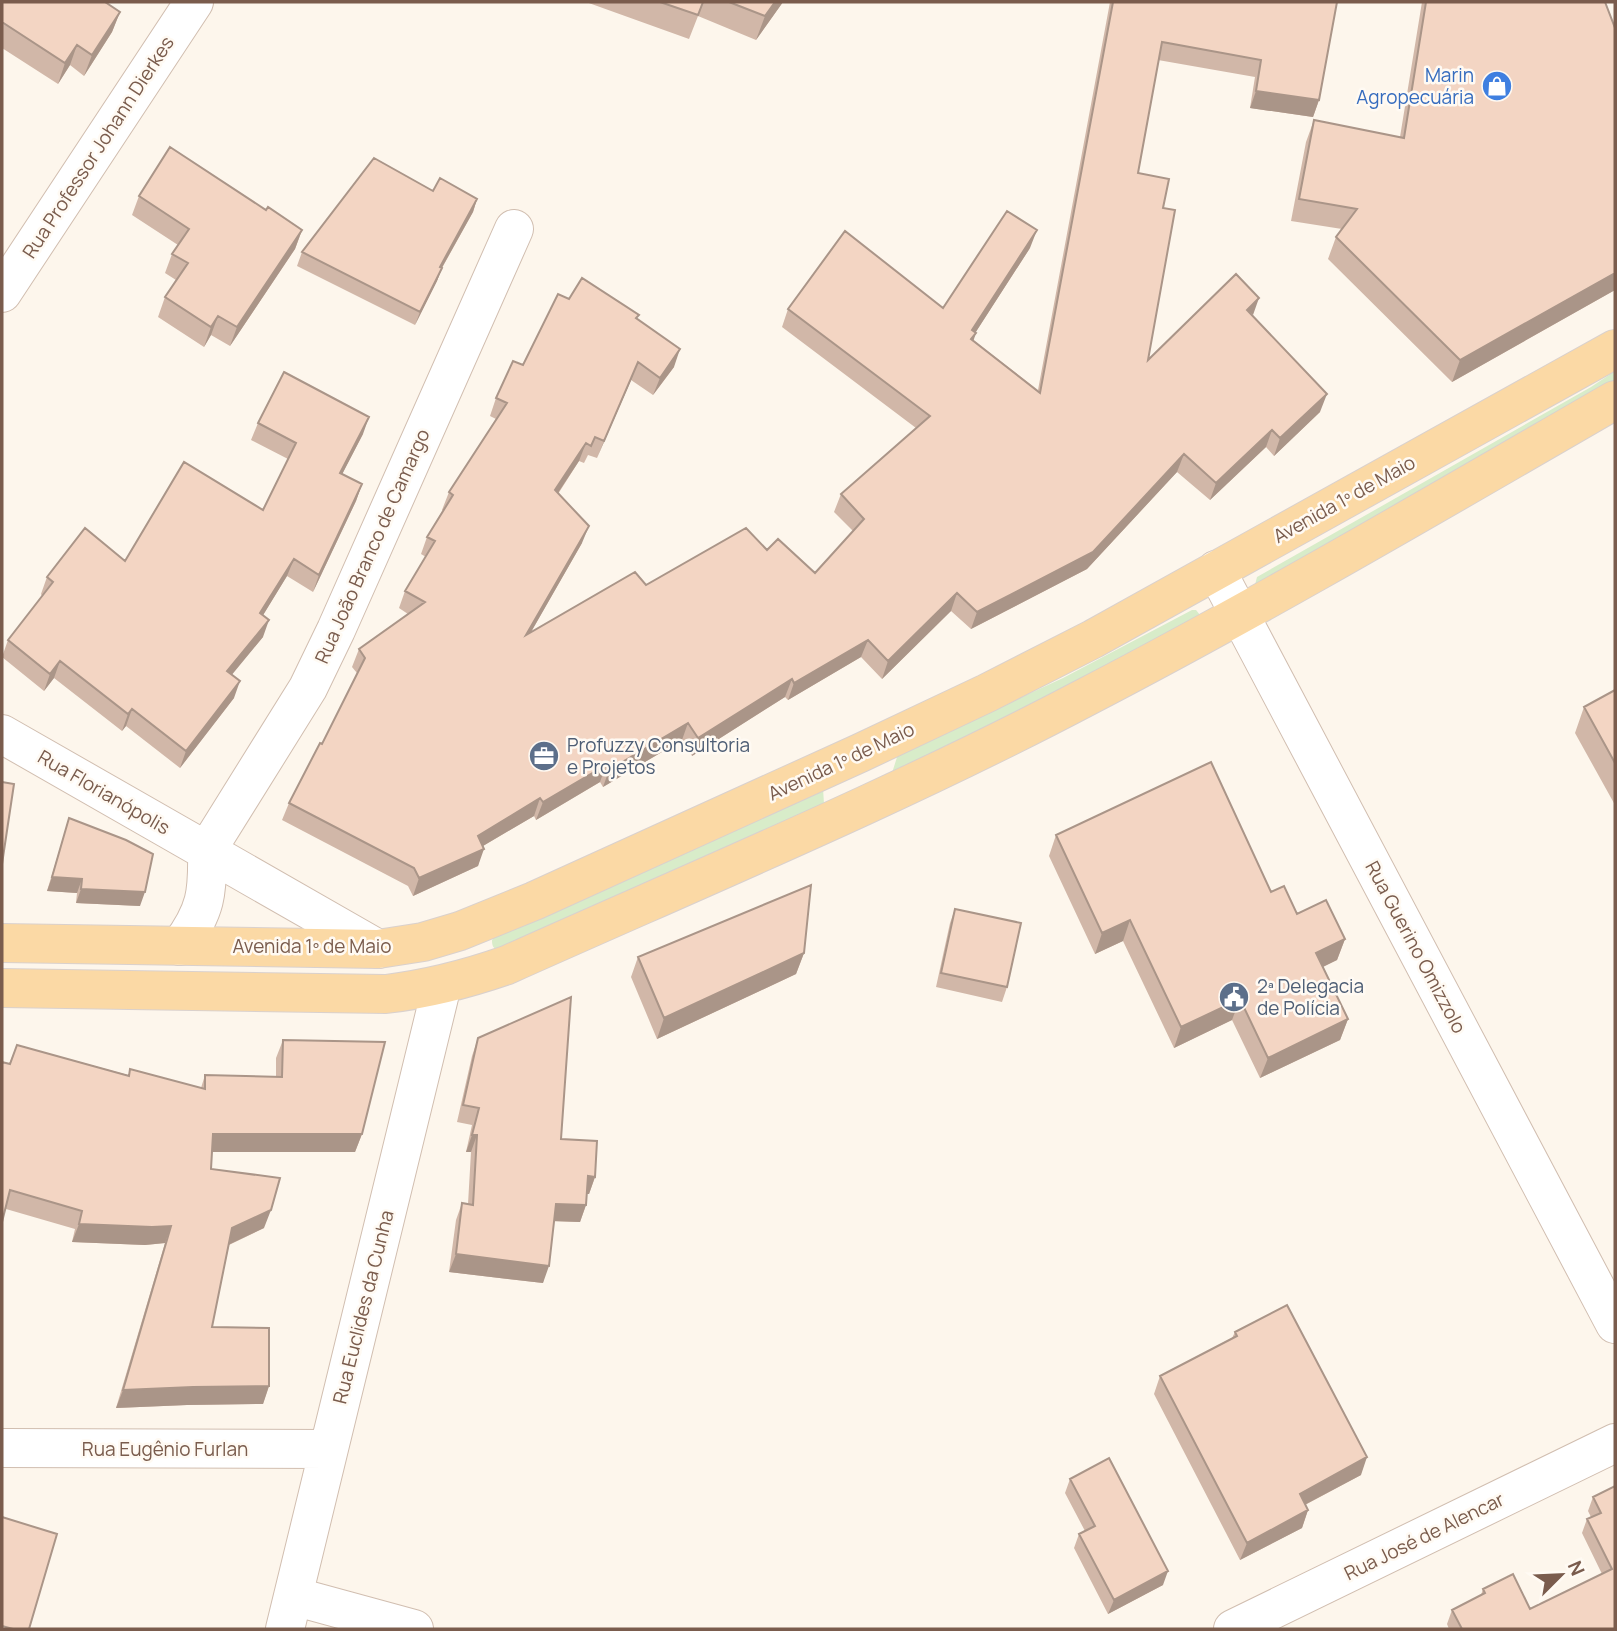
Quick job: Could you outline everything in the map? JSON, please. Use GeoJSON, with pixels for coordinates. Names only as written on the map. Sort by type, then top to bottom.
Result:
{"type":"FeatureCollection","features":[{"type":"Feature","properties":{"kind":"main road","name":"Avenida 1º de Maio"},"geometry":{"type":"LineString","coordinates":[[2,943],[378,948],[423,942],[460,931],[534,901],[860,753],[1093,639],[1615,348]]}},
{"type":"Feature","properties":{"kind":"main road"},"geometry":{"type":"LineString","coordinates":[[2,988],[386,994],[442,985],[507,965],[879,799],[1084,699],[1240,614],[1615,400]]}},
{"type":"Feature","properties":{"kind":"main road"},"geometry":{"type":"LineString","coordinates":[[860,753],[879,799]]}},
{"type":"Feature","properties":{"kind":"main road"},"geometry":{"type":"LineString","coordinates":[[378,948],[442,985]]}},
{"type":"Feature","properties":{"kind":"street","name":"Rua Professor Johann Dierkes"},"geometry":{"type":"LineString","coordinates":[[2,293],[194,2]]}},
{"type":"Feature","properties":{"kind":"street","name":"Rua João Branco de Camargo"},"geometry":{"type":"LineString","coordinates":[[207,850],[307,688],[336,631],[514,229]]}},
{"type":"Feature","properties":{"kind":"street","name":"Rua Guerino Omizzolo"},"geometry":{"type":"LineString","coordinates":[[1216,570],[1615,1324]]}},
{"type":"Feature","properties":{"kind":"street","name":"Rua Florianópolis"},"geometry":{"type":"LineString","coordinates":[[2,734],[378,948]]}},
{"type":"Feature","properties":{"kind":"street"},"geometry":{"type":"LineString","coordinates":[[180,946],[195,926],[203,905],[208,881],[207,850]]}},
{"type":"Feature","properties":{"kind":"street","name":"Rua Euclides da Cunha"},"geometry":{"type":"LineString","coordinates":[[289,1613],[442,985]]}},
{"type":"Feature","properties":{"kind":"street","name":"Rua José de Alencar"},"geometry":{"type":"LineString","coordinates":[[1233,1629],[1615,1443]]}},
{"type":"Feature","properties":{"kind":"street","name":"Rua Eugênio Furlan"},"geometry":{"type":"LineString","coordinates":[[2,1448],[328,1449]]}},
{"type":"Feature","properties":{"kind":"street"},"geometry":{"type":"LineString","coordinates":[[289,1613],[414,1629]]}},
{"type":"Feature","properties":{"kind":"green space"},"geometry":{"type":"Polygon","coordinates":[[[1615,371],[1615,386],[1255,585],[1257,577],[1615,371]]]}},
{"type":"Feature","properties":{"kind":"green space"},"geometry":{"type":"Polygon","coordinates":[[[1196,610],[1200,615],[1201,622],[892,773],[898,754],[1063,678],[1196,610]]]}},
{"type":"Feature","properties":{"kind":"green space"},"geometry":{"type":"Polygon","coordinates":[[[823,788],[824,804],[499,951],[493,947],[494,938],[823,788]]]}},
{"type":"Feature","properties":{"kind":"building"},"geometry":{"type":"Polygon","coordinates":[[[2,2],[105,2],[120,12],[92,55],[77,45],[65,63],[2,22],[2,2]]]}},
{"type":"Feature","properties":{"kind":"building"},"geometry":{"type":"Polygon","coordinates":[[[660,2],[703,2],[698,15],[660,2]]]}},
{"type":"Feature","properties":{"kind":"building"},"geometry":{"type":"Polygon","coordinates":[[[729,2],[775,2],[765,16],[729,2]]]}},
{"type":"Feature","properties":{"kind":"building"},"geometry":{"type":"Polygon","coordinates":[[[1113,2],[1337,2],[1319,100],[1256,91],[1261,60],[1162,42],[1138,173],[1169,179],[1163,208],[1175,210],[1148,360],[1236,274],[1259,298],[1247,310],[1327,394],[1280,438],[1272,430],[1216,483],[1184,454],[1093,552],[977,612],[957,593],[888,661],[868,640],[794,683],[792,679],[698,738],[688,723],[609,770],[606,765],[543,802],[540,798],[478,836],[484,849],[419,878],[414,868],[289,803],[365,658],[359,649],[425,602],[405,591],[435,541],[427,537],[453,495],[449,492],[507,403],[496,398],[513,361],[523,365],[558,294],[569,299],[582,278],[639,315],[636,318],[680,349],[660,378],[638,362],[604,441],[595,437],[591,446],[586,443],[555,490],[589,526],[526,635],[635,572],[646,585],[746,528],[767,550],[778,539],[815,573],[864,519],[841,494],[930,416],[788,309],[845,231],[943,308],[1007,211],[1037,230],[972,330],[976,333],[971,339],[1040,393],[1113,2]]]}},
{"type":"Feature","properties":{"kind":"building"},"geometry":{"type":"Polygon","coordinates":[[[1426,2],[1605,2],[1615,28],[1615,273],[1460,360],[1336,237],[1357,209],[1299,199],[1314,120],[1404,138],[1426,2]]]}},
{"type":"Feature","properties":{"kind":"building"},"geometry":{"type":"Polygon","coordinates":[[[170,147],[266,210],[268,207],[302,230],[237,327],[218,316],[211,327],[165,297],[188,263],[172,254],[189,229],[139,196],[170,147]]]}},
{"type":"Feature","properties":{"kind":"building"},"geometry":{"type":"Polygon","coordinates":[[[374,158],[433,191],[440,178],[477,199],[440,267],[442,268],[420,312],[302,252],[374,158]]]}},
{"type":"Feature","properties":{"kind":"building"},"geometry":{"type":"Polygon","coordinates":[[[284,372],[369,417],[340,473],[362,484],[319,575],[294,559],[260,613],[269,620],[227,671],[240,681],[186,751],[132,709],[128,714],[60,661],[50,674],[8,640],[53,582],[47,577],[85,528],[125,561],[184,462],[263,510],[296,443],[258,423],[284,372]]]}},
{"type":"Feature","properties":{"kind":"building"},"geometry":{"type":"Polygon","coordinates":[[[1615,690],[1615,763],[1584,707],[1615,690]]]}},
{"type":"Feature","properties":{"kind":"building"},"geometry":{"type":"Polygon","coordinates":[[[1211,762],[1271,892],[1284,886],[1297,914],[1326,900],[1345,939],[1316,953],[1348,1019],[1268,1058],[1240,999],[1181,1027],[1130,920],[1102,933],[1056,835],[1211,762]]]}},
{"type":"Feature","properties":{"kind":"building"},"geometry":{"type":"Polygon","coordinates":[[[2,782],[14,784],[2,864],[2,782]]]}},
{"type":"Feature","properties":{"kind":"building"},"geometry":{"type":"Polygon","coordinates":[[[69,818],[126,840],[153,854],[145,892],[81,889],[82,879],[52,877],[69,818]]]}},
{"type":"Feature","properties":{"kind":"building"},"geometry":{"type":"Polygon","coordinates":[[[811,885],[804,953],[664,1018],[638,957],[811,885]]]}},
{"type":"Feature","properties":{"kind":"building"},"geometry":{"type":"Polygon","coordinates":[[[955,909],[1021,923],[1007,987],[941,973],[955,909]]]}},
{"type":"Feature","properties":{"kind":"building"},"geometry":{"type":"Polygon","coordinates":[[[571,997],[561,1139],[597,1141],[595,1177],[588,1176],[586,1205],[556,1204],[549,1266],[456,1254],[462,1203],[473,1205],[477,1135],[472,1135],[479,1108],[463,1105],[478,1038],[571,997]]]}},
{"type":"Feature","properties":{"kind":"building"},"geometry":{"type":"Polygon","coordinates":[[[283,1040],[385,1042],[362,1134],[213,1134],[211,1169],[280,1178],[271,1210],[232,1228],[212,1327],[269,1328],[269,1386],[123,1390],[171,1226],[79,1224],[82,1211],[10,1190],[2,1222],[2,1062],[10,1064],[17,1045],[129,1076],[130,1069],[205,1089],[205,1075],[282,1077],[283,1040]]]}},
{"type":"Feature","properties":{"kind":"building"},"geometry":{"type":"Polygon","coordinates":[[[1287,1305],[1367,1457],[1300,1494],[1308,1510],[1247,1543],[1160,1376],[1237,1336],[1235,1332],[1287,1305]]]}},
{"type":"Feature","properties":{"kind":"building"},"geometry":{"type":"Polygon","coordinates":[[[1109,1458],[1168,1571],[1114,1600],[1079,1534],[1095,1526],[1070,1479],[1109,1458]]]}},
{"type":"Feature","properties":{"kind":"building"},"geometry":{"type":"Polygon","coordinates":[[[1615,1486],[1615,1629],[1462,1629],[1452,1610],[1485,1593],[1483,1589],[1513,1574],[1530,1609],[1612,1569],[1587,1519],[1601,1513],[1593,1497],[1615,1486]]]}},
{"type":"Feature","properties":{"kind":"building"},"geometry":{"type":"Polygon","coordinates":[[[2,1517],[57,1534],[29,1629],[2,1626],[2,1517]]]}},
{"type":"Feature","properties":{"kind":"place","name":"Marin Agropecuária"},"geometry":{"type":"Point","coordinates":[1497,86]}},
{"type":"Feature","properties":{"kind":"place","name":"Profuzzy Consultoria e Projetos"},"geometry":{"type":"Point","coordinates":[544,756]}},
{"type":"Feature","properties":{"kind":"place","name":"2ª Delegacia de Polícia"},"geometry":{"type":"Point","coordinates":[1234,997]}}]}
